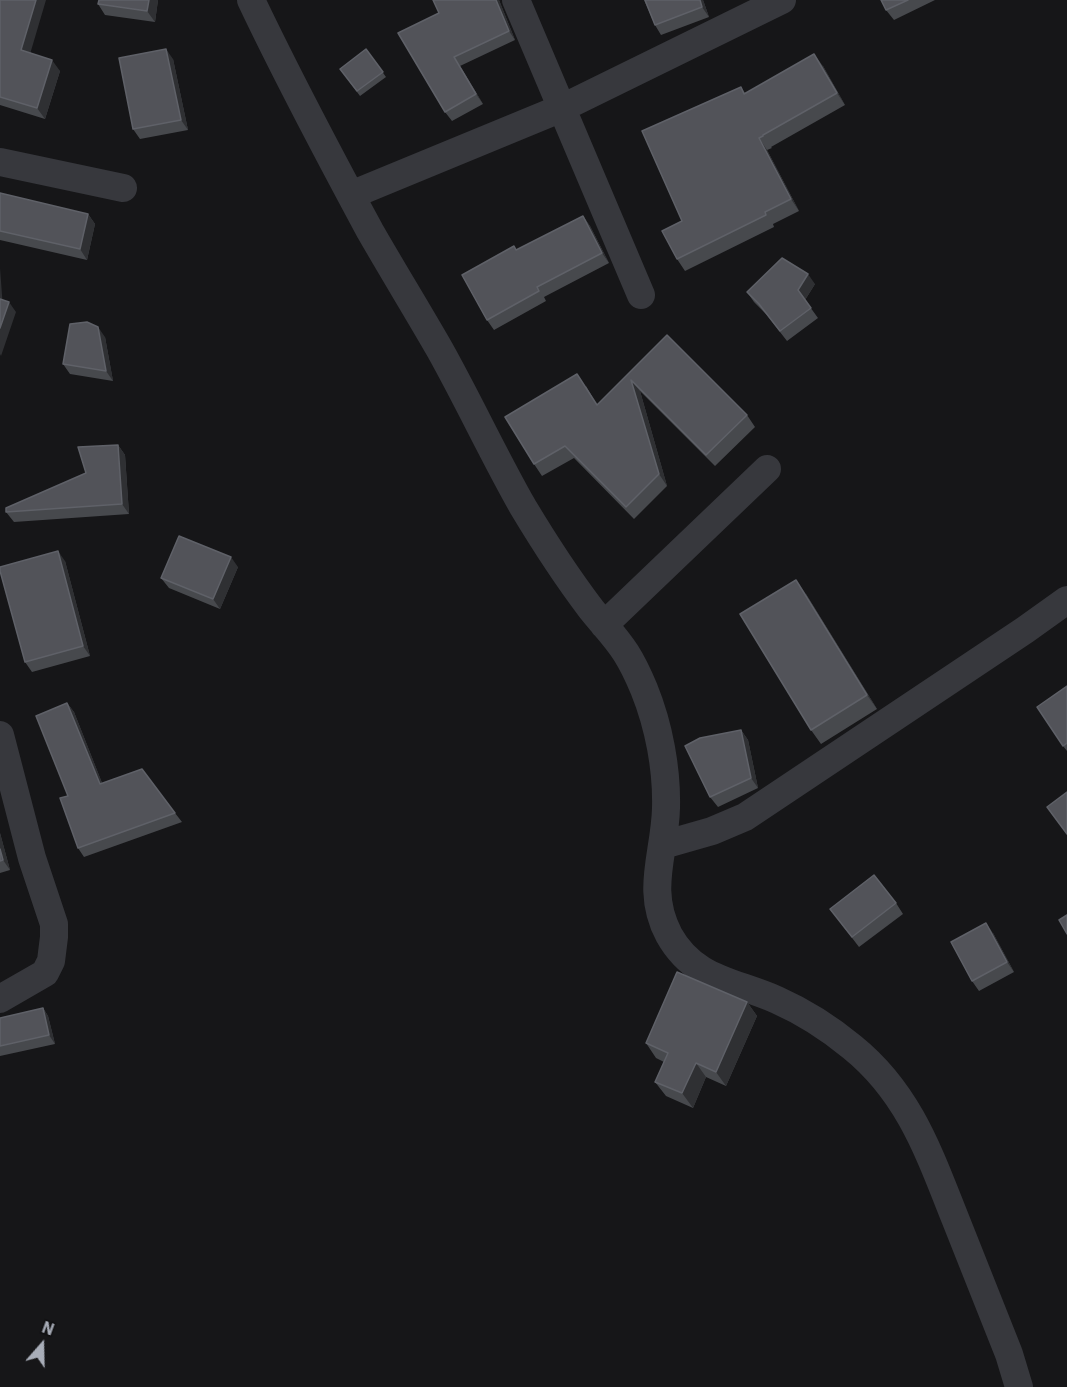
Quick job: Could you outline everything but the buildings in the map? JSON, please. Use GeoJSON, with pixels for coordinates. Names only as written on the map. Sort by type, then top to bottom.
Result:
{"type":"FeatureCollection","features":[{"type":"Feature","properties":{"kind":"street"},"geometry":{"type":"LineString","coordinates":[[251,0],[306,111],[441,352],[522,506],[555,559],[627,653],[645,692],[657,731],[664,769],[666,807],[663,845],[657,872],[657,901],[661,918],[671,938],[701,971],[721,981],[799,1010],[826,1026],[856,1050],[883,1077],[906,1109],[925,1142],[1010,1354],[1019,1387]]}},
{"type":"Feature","properties":{"kind":"street"},"geometry":{"type":"LineString","coordinates":[[516,0],[641,295]]}},
{"type":"Feature","properties":{"kind":"street"},"geometry":{"type":"LineString","coordinates":[[351,195],[562,108],[782,0]]}},
{"type":"Feature","properties":{"kind":"street"},"geometry":{"type":"LineString","coordinates":[[0,162],[123,188]]}},
{"type":"Feature","properties":{"kind":"street"},"geometry":{"type":"LineString","coordinates":[[604,625],[767,469]]}},
{"type":"Feature","properties":{"kind":"street"},"geometry":{"type":"LineString","coordinates":[[663,845],[712,831],[745,817],[1067,600]]}},
{"type":"Feature","properties":{"kind":"street"},"geometry":{"type":"LineString","coordinates":[[0,735],[32,858],[54,924],[51,961],[45,973],[0,999]]}}]}
